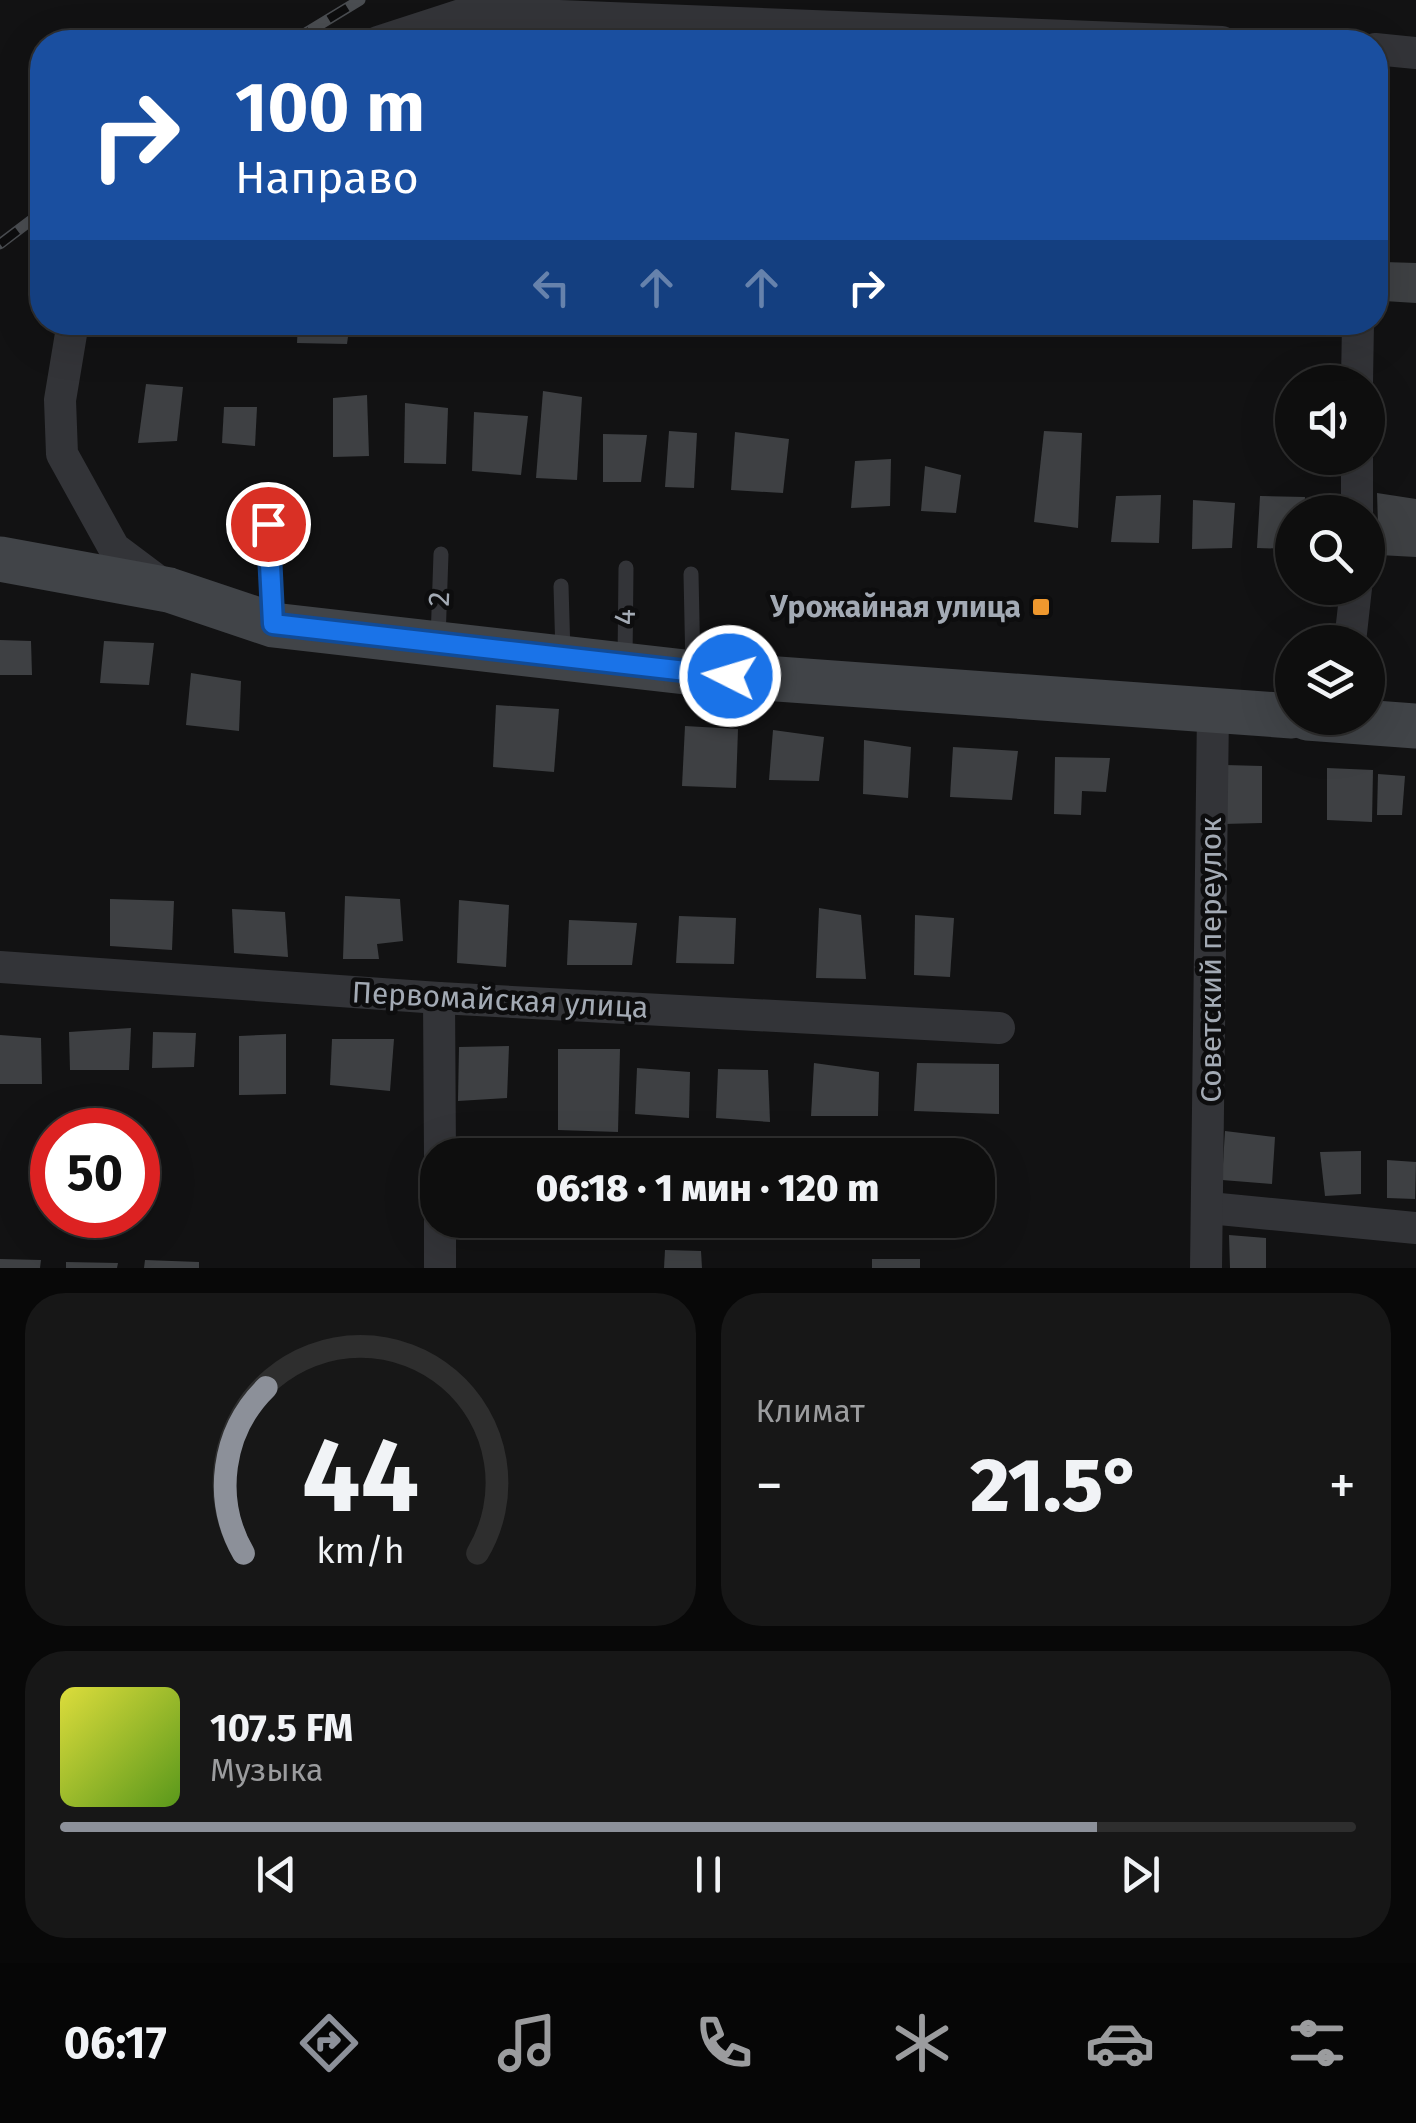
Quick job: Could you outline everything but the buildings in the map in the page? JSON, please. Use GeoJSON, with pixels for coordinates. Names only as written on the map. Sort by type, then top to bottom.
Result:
{"type":"FeatureCollection","features":[{"type":"Feature","properties":{"kind":"main road"},"geometry":{"type":"LineString","coordinates":[[0,559],[169,590],[273,624],[694,673],[1275,715]]}},
{"type":"Feature","properties":{"kind":"main road"},"geometry":{"type":"LineString","coordinates":[[1385,723],[1416,726]]}},
{"type":"Feature","properties":{"kind":"street"},"geometry":{"type":"LineString","coordinates":[[415,30],[462,15],[534,14],[927,30]]}},
{"type":"Feature","properties":{"kind":"street"},"geometry":{"type":"LineString","coordinates":[[1388,51],[1416,53]]}},
{"type":"Feature","properties":{"kind":"street"},"geometry":{"type":"LineString","coordinates":[[71,335],[60,400],[62,454],[114,548],[169,590]]}},
{"type":"Feature","properties":{"kind":"street"},"geometry":{"type":"LineString","coordinates":[[1358,335],[1358,365]]}},
{"type":"Feature","properties":{"kind":"street","name":"Советский переулок"},"geometry":{"type":"LineString","coordinates":[[1206,1268],[1210,1208],[1213,711]]}},
{"type":"Feature","properties":{"kind":"street","name":"Первомайская улица"},"geometry":{"type":"LineString","coordinates":[[0,966],[440,998],[1000,1028]]}},
{"type":"Feature","properties":{"kind":"street"},"geometry":{"type":"LineString","coordinates":[[440,998],[440,1138]]}},
{"type":"Feature","properties":{"kind":"street"},"geometry":{"type":"LineString","coordinates":[[1210,1208],[1416,1228]]}},
{"type":"Feature","properties":{"kind":"street"},"geometry":{"type":"LineString","coordinates":[[440,1238],[440,1268]]}},
{"type":"Feature","properties":{"kind":"lane"},"geometry":{"type":"LineString","coordinates":[[268,524],[273,624]]}},
{"type":"Feature","properties":{"kind":"lane","name":"2"},"geometry":{"type":"LineString","coordinates":[[438,644],[441,554]]}},
{"type":"Feature","properties":{"kind":"lane","name":"4"},"geometry":{"type":"LineString","coordinates":[[624,665],[626,568]]}},
{"type":"Feature","properties":{"kind":"lane"},"geometry":{"type":"LineString","coordinates":[[692,574],[694,673]]}},
{"type":"Feature","properties":{"kind":"lane"},"geometry":{"type":"LineString","coordinates":[[561,586],[563,658]]}},
{"type":"Feature","properties":{"kind":"railway"},"geometry":{"type":"LineString","coordinates":[[311,30],[360,0]]}},
{"type":"Feature","properties":{"kind":"railway"},"geometry":{"type":"LineString","coordinates":[[0,244],[30,221]]}},
{"type":"Feature","properties":{"kind":"place","name":"Урожайная улица"},"geometry":{"type":"Point","coordinates":[1041,607]}},
{"type":"Feature","properties":{"kind":"route"},"geometry":{"type":"LineString","coordinates":[[268,524],[273,624],[730,676]]}}]}
